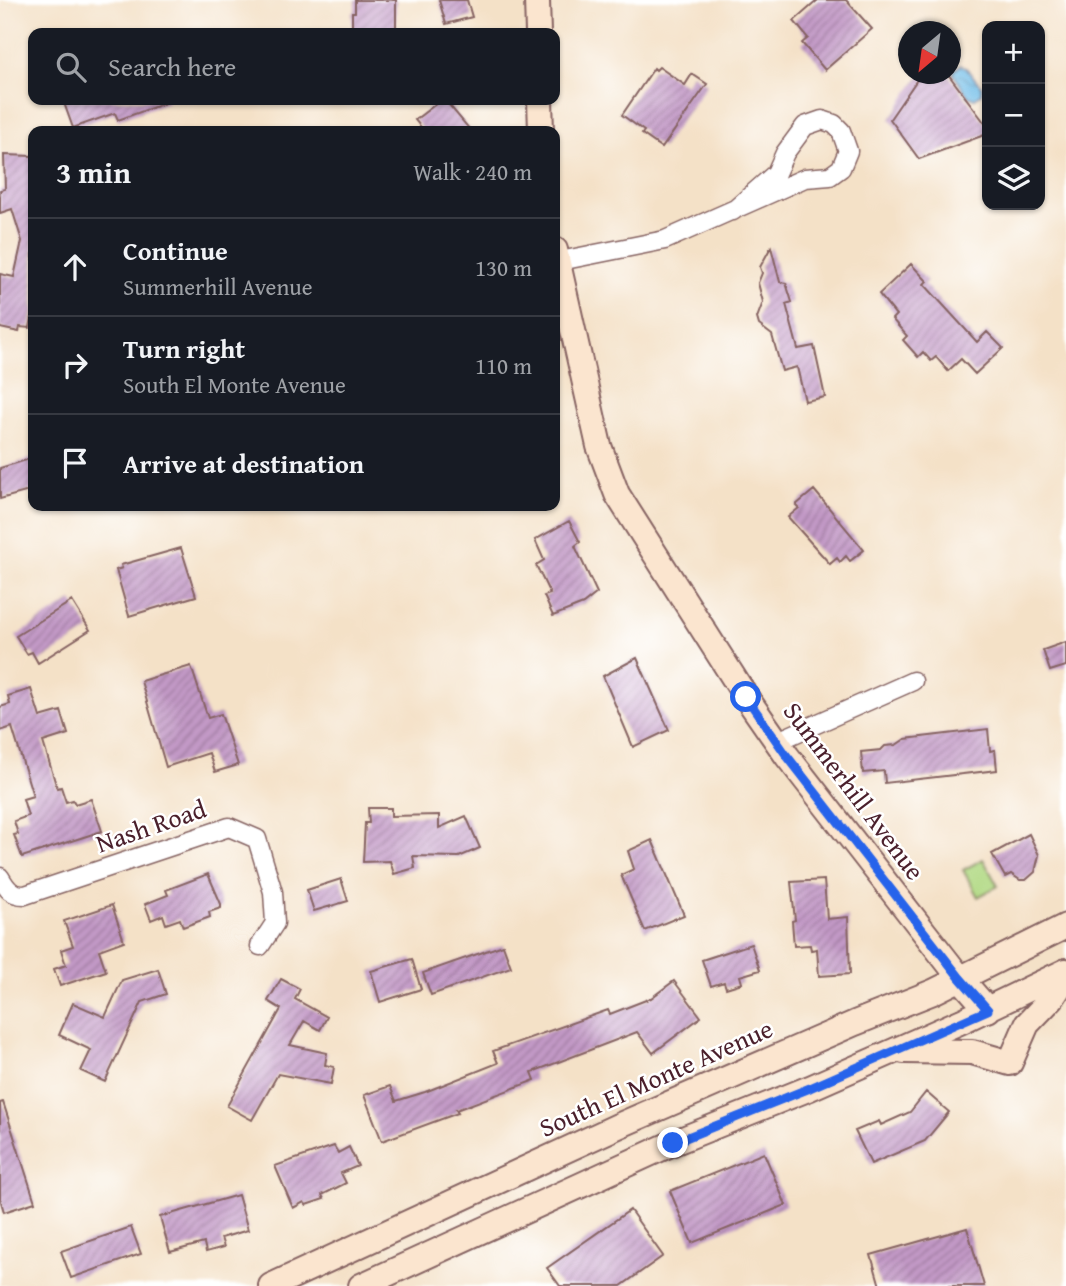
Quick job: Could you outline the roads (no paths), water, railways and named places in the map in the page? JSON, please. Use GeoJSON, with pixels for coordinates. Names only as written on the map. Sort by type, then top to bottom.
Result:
{"type":"FeatureCollection","features":[{"type":"Feature","properties":{"kind":"main road"},"geometry":{"type":"LineString","coordinates":[[537,0],[538,28]]}},
{"type":"Feature","properties":{"kind":"main road"},"geometry":{"type":"LineString","coordinates":[[540,105],[541,126]]}},
{"type":"Feature","properties":{"kind":"main road","name":"Summerhill Avenue"},"geometry":{"type":"LineString","coordinates":[[560,279],[599,446],[617,494],[746,697],[787,756],[988,1010]]}},
{"type":"Feature","properties":{"kind":"main road","name":"South El Monte Avenue"},"geometry":{"type":"LineString","coordinates":[[271,1286],[618,1126],[933,992],[1066,926]]}},
{"type":"Feature","properties":{"kind":"main road"},"geometry":{"type":"LineString","coordinates":[[361,1286],[673,1143],[988,1010],[1066,971]]}},
{"type":"Feature","properties":{"kind":"main road"},"geometry":{"type":"LineString","coordinates":[[896,1051],[972,1052],[1010,1063],[1027,1024],[1052,998],[1066,977]]}},
{"type":"Feature","properties":{"kind":"street"},"geometry":{"type":"LineString","coordinates":[[560,257],[665,240],[733,211],[805,178],[830,176],[841,169],[848,151],[841,131],[834,124],[822,120],[806,126],[785,153],[775,173],[733,211]]}},
{"type":"Feature","properties":{"kind":"street"},"geometry":{"type":"LineString","coordinates":[[778,741],[913,681]]}},
{"type":"Feature","properties":{"kind":"street","name":"Nash Road"},"geometry":{"type":"LineString","coordinates":[[0,877],[10,892],[25,895],[229,827],[257,839],[273,892],[275,923],[260,946]]}},
{"type":"Feature","properties":{"kind":"water"},"geometry":{"type":"Polygon","coordinates":[[[961,65],[982,87],[981,94],[975,98],[969,97],[960,84],[961,65]]]}}]}
